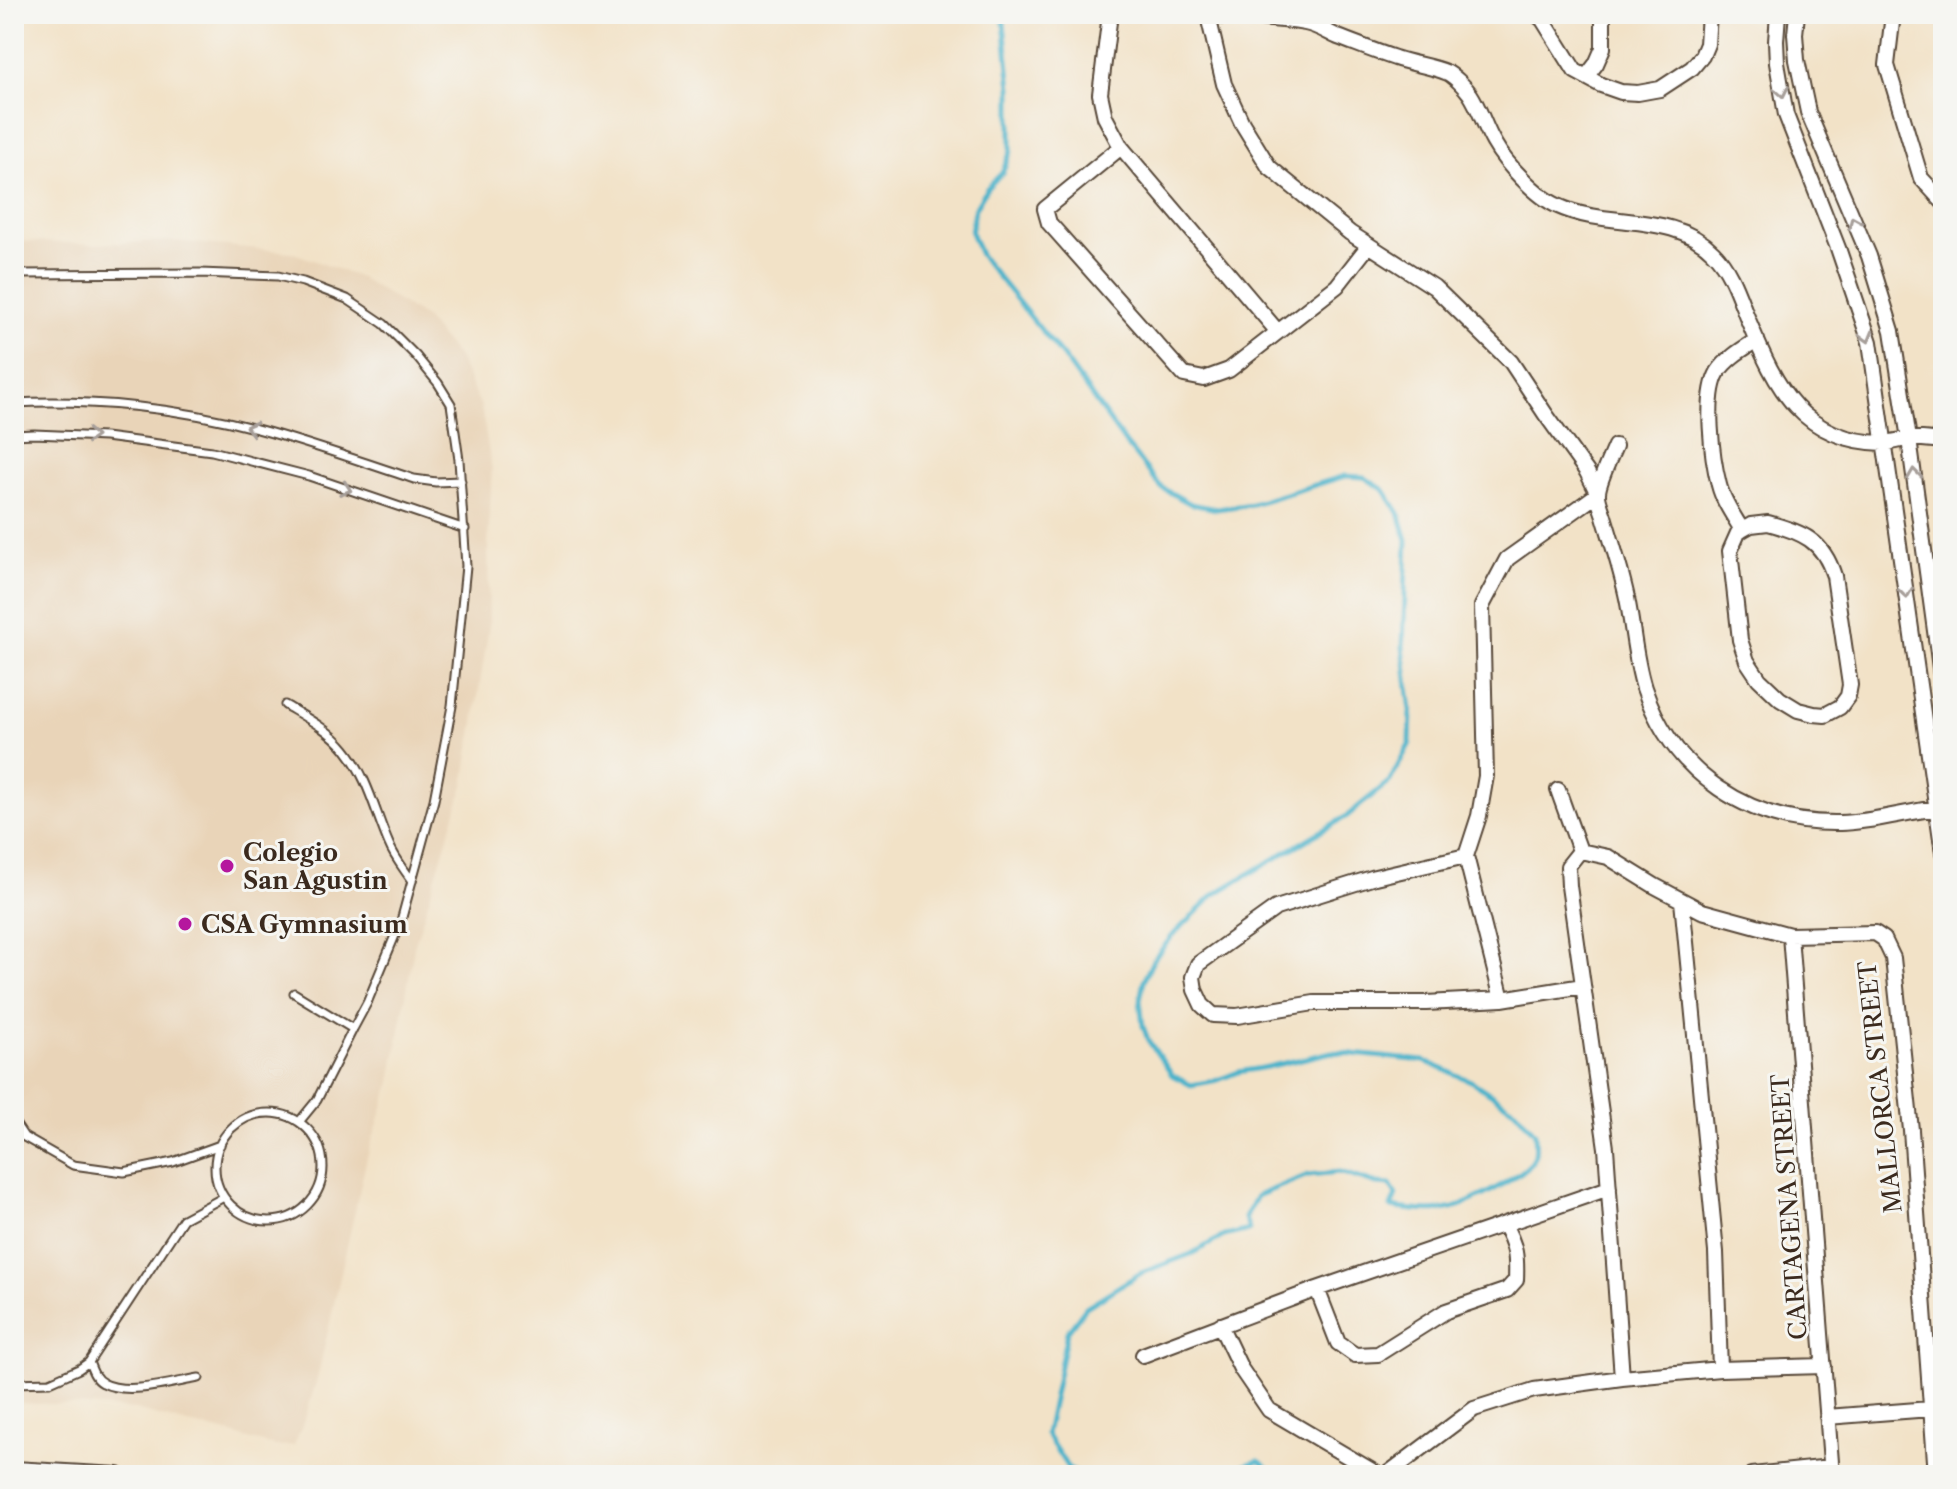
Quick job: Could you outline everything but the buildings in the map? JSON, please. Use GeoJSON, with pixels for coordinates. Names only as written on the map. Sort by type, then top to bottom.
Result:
{"type":"FeatureCollection","features":[{"type":"Feature","properties":{"kind":"street"},"geometry":{"type":"LineString","coordinates":[[1110,14],[1100,94],[1105,117],[1121,147],[1278,332]]}},
{"type":"Feature","properties":{"kind":"street"},"geometry":{"type":"LineString","coordinates":[[1190,14],[1314,19],[1394,58],[1450,74],[1470,93],[1495,145],[1516,172],[1557,206],[1586,215],[1667,228],[1691,236],[1712,251],[1726,268],[1772,375],[1785,394],[1813,422],[1828,432],[1844,437],[1885,443],[1909,439],[1943,441]]}},
{"type":"Feature","properties":{"kind":"street"},"geometry":{"type":"LineString","coordinates":[[1536,14],[1551,31],[1575,71],[1621,92],[1638,93],[1660,89],[1692,68],[1707,44],[1709,14]]}},
{"type":"Feature","properties":{"kind":"street"},"geometry":{"type":"LineString","coordinates":[[1586,77],[1603,48],[1603,14]]}},
{"type":"Feature","properties":{"kind":"street"},"geometry":{"type":"LineString","coordinates":[[1778,14],[1777,63],[1786,115],[1838,248],[1870,342],[1940,807],[1943,853]]}},
{"type":"Feature","properties":{"kind":"street"},"geometry":{"type":"LineString","coordinates":[[1797,14],[1797,60],[1808,112],[1869,256],[1892,331],[1943,690]]}},
{"type":"Feature","properties":{"kind":"street"},"geometry":{"type":"LineString","coordinates":[[1893,14],[1887,65],[1921,178],[1943,202]]}},
{"type":"Feature","properties":{"kind":"street"},"geometry":{"type":"LineString","coordinates":[[1208,16],[1224,84],[1242,123],[1269,167],[1350,233],[1434,287],[1511,362],[1587,472],[1598,494],[1627,595],[1643,684],[1650,705],[1666,735],[1688,764],[1736,799],[1792,819],[1842,823],[1940,807]]}},
{"type":"Feature","properties":{"kind":"street"},"geometry":{"type":"LineString","coordinates":[[1121,147],[1045,209],[1049,223],[1184,375],[1204,379],[1229,370],[1337,286],[1369,245]]}},
{"type":"Feature","properties":{"kind":"street"},"geometry":{"type":"LineString","coordinates":[[1742,530],[1719,485],[1710,422],[1711,403],[1719,371],[1731,357],[1757,340]]}},
{"type":"Feature","properties":{"kind":"street"},"geometry":{"type":"LineString","coordinates":[[1502,999],[1466,856],[1479,816],[1486,776],[1482,606],[1507,559],[1598,494],[1615,446]]}},
{"type":"Feature","properties":{"kind":"street"},"geometry":{"type":"LineString","coordinates":[[1768,523],[1792,530],[1809,538],[1828,560],[1834,576],[1850,685],[1846,701],[1832,713],[1825,715],[1798,710],[1780,699],[1759,679],[1747,661],[1740,640],[1729,558],[1734,541],[1742,530],[1751,525],[1768,523]]}},
{"type":"Feature","properties":{"kind":"street"},"geometry":{"type":"LineString","coordinates":[[1558,790],[1580,851],[1568,866],[1606,1148],[1622,1378]]}},
{"type":"Feature","properties":{"kind":"street","name":"MALLORCA STREET"},"geometry":{"type":"LineString","coordinates":[[1580,851],[1608,857],[1702,911],[1790,935],[1875,933],[1884,939],[1893,958],[1911,1130],[1937,1408],[1936,1475]]}},
{"type":"Feature","properties":{"kind":"street"},"geometry":{"type":"LineString","coordinates":[[1466,856],[1375,877],[1276,908],[1198,964],[1193,977],[1202,1005],[1213,1015],[1237,1016],[1314,1003],[1502,999],[1583,986]]}},
{"type":"Feature","properties":{"kind":"street"},"geometry":{"type":"LineString","coordinates":[[1682,901],[1716,1252],[1720,1369]]}},
{"type":"Feature","properties":{"kind":"street","name":"CARTAGENA STREET"},"geometry":{"type":"LineString","coordinates":[[1790,935],[1832,1471]]}},
{"type":"Feature","properties":{"kind":"street"},"geometry":{"type":"LineString","coordinates":[[1143,1355],[1317,1289],[1609,1188]]}},
{"type":"Feature","properties":{"kind":"street"},"geometry":{"type":"LineString","coordinates":[[1317,1289],[1338,1343],[1355,1355],[1378,1354],[1446,1311],[1507,1290],[1516,1280],[1517,1257],[1512,1238],[1504,1225]]}},
{"type":"Feature","properties":{"kind":"street"},"geometry":{"type":"LineString","coordinates":[[1220,1325],[1241,1369],[1269,1410],[1379,1475]]}},
{"type":"Feature","properties":{"kind":"street"},"geometry":{"type":"LineString","coordinates":[[1386,1475],[1474,1409],[1534,1390],[1720,1369],[1824,1366]]}},
{"type":"Feature","properties":{"kind":"street"},"geometry":{"type":"LineString","coordinates":[[1827,1417],[1937,1408]]}},
{"type":"Feature","properties":{"kind":"street"},"geometry":{"type":"LineString","coordinates":[[14,1469],[118,1475]]}},
{"type":"Feature","properties":{"kind":"street"},"geometry":{"type":"LineString","coordinates":[[1752,1475],[1832,1471]]}},
{"type":"Feature","properties":{"kind":"street"},"geometry":{"type":"LineString","coordinates":[[978,1475],[991,1475]]}},
{"type":"Feature","properties":{"kind":"lane"},"geometry":{"type":"LineString","coordinates":[[14,274],[200,273],[278,276],[316,287],[347,299],[384,324],[416,356],[451,404],[461,481],[466,566],[452,706],[434,800],[401,921],[367,1003],[317,1100],[299,1122]]}},
{"type":"Feature","properties":{"kind":"lane"},"geometry":{"type":"LineString","coordinates":[[14,403],[111,405],[183,413],[256,428],[414,479],[461,481]]}},
{"type":"Feature","properties":{"kind":"lane"},"geometry":{"type":"LineString","coordinates":[[14,435],[105,437],[212,451],[309,476],[465,529]]}},
{"type":"Feature","properties":{"kind":"lane"},"geometry":{"type":"LineString","coordinates":[[285,705],[315,723],[344,747],[361,773],[390,847],[412,881]]}},
{"type":"Feature","properties":{"kind":"lane"},"geometry":{"type":"LineString","coordinates":[[294,993],[353,1029]]}},
{"type":"Feature","properties":{"kind":"lane"},"geometry":{"type":"LineString","coordinates":[[276,1113],[299,1122],[315,1138],[323,1159],[317,1192],[303,1210],[283,1220],[261,1221],[240,1213],[218,1186],[215,1162],[220,1145],[231,1129],[252,1115],[276,1113]]}},
{"type":"Feature","properties":{"kind":"lane"},"geometry":{"type":"LineString","coordinates":[[14,1122],[24,1137],[73,1165],[124,1172],[173,1162],[220,1145]]}},
{"type":"Feature","properties":{"kind":"lane"},"geometry":{"type":"LineString","coordinates":[[14,1383],[50,1382],[89,1362],[183,1219],[224,1197]]}},
{"type":"Feature","properties":{"kind":"lane"},"geometry":{"type":"LineString","coordinates":[[89,1362],[96,1378],[116,1387],[134,1388],[199,1378]]}},
{"type":"Feature","properties":{"kind":"shaded area","name":"Colegio San Agustin"},"geometry":{"type":"Polygon","coordinates":[[[14,241],[93,244],[172,241],[291,252],[361,278],[425,318],[459,359],[481,407],[492,470],[488,544],[489,626],[464,785],[414,947],[391,1082],[367,1157],[317,1379],[294,1445],[276,1446],[136,1410],[14,1403],[14,241]]]}},
{"type":"Feature","properties":{"kind":"waterway"},"geometry":{"type":"LineString","coordinates":[[1003,14],[1011,88],[1011,151],[1002,173],[987,188],[975,208],[971,232],[980,255],[1065,359],[1162,488],[1191,504],[1217,509],[1252,504],[1345,476],[1364,477],[1384,490],[1399,513],[1407,540],[1403,647],[1411,711],[1410,743],[1390,781],[1347,816],[1215,894],[1174,934],[1153,960],[1144,980],[1140,1000],[1148,1040],[1172,1075],[1191,1085],[1332,1052],[1424,1061],[1471,1081],[1515,1110],[1535,1133],[1536,1149],[1534,1158],[1520,1172],[1495,1189],[1448,1209],[1427,1211],[1391,1207],[1396,1195],[1390,1185],[1340,1172],[1308,1175],[1257,1196],[1245,1218],[1249,1230],[1224,1236],[1191,1254],[1141,1273],[1086,1307],[1067,1332],[1046,1434],[1068,1468],[1083,1475]]}},
{"type":"Feature","properties":{"kind":"waterway"},"geometry":{"type":"LineString","coordinates":[[1212,1475],[1259,1461],[1277,1475]]}},
{"type":"Feature","properties":{"kind":"place","name":"Colegio San Agustin"},"geometry":{"type":"Point","coordinates":[227,866]}},
{"type":"Feature","properties":{"kind":"place","name":"CSA Gymnasium"},"geometry":{"type":"Point","coordinates":[185,924]}}]}
